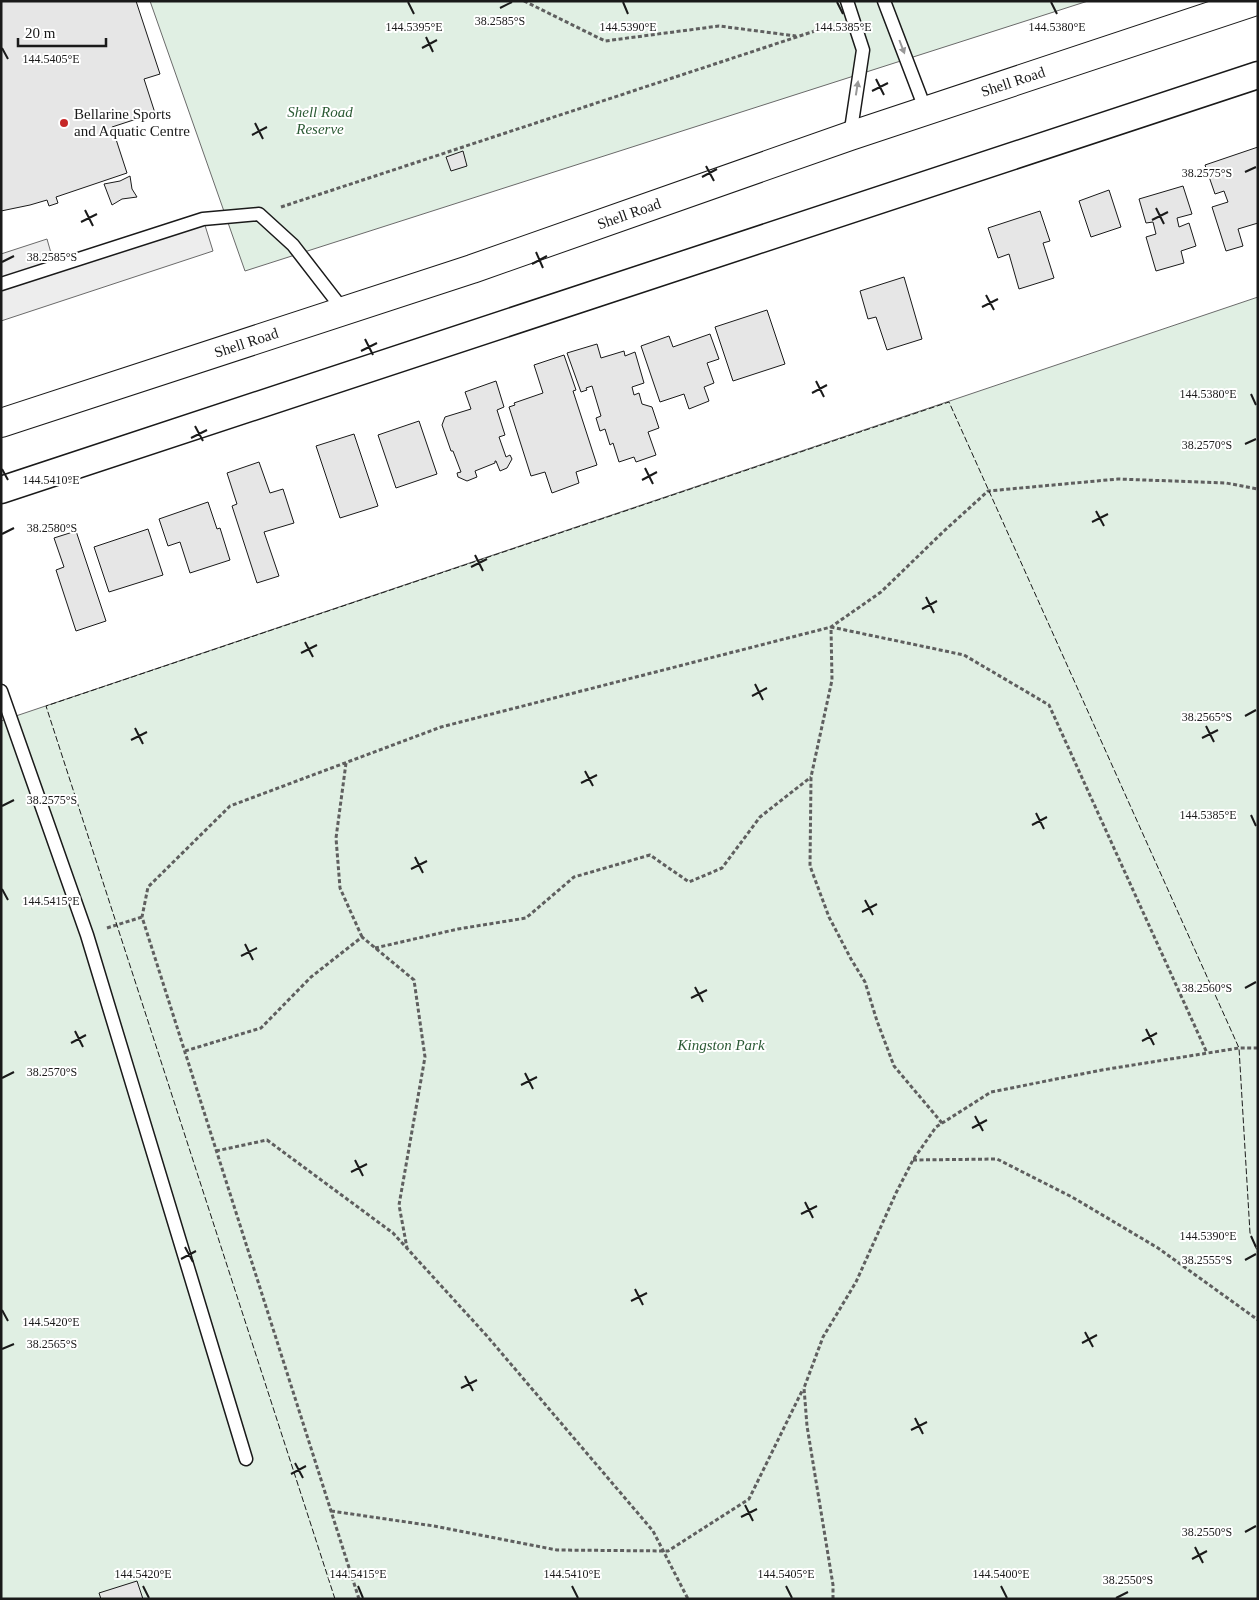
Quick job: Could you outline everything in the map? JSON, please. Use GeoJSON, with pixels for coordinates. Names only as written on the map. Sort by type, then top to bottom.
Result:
{"type":"FeatureCollection","features":[{"type":"Feature","properties":{"kind":"main road","name":"Shell Road"},"geometry":{"type":"LineString","coordinates":[[1,423],[472,269],[850,136],[1256,1]]}},
{"type":"Feature","properties":{"kind":"street"},"geometry":{"type":"LineString","coordinates":[[1,490],[1258,75]]}},
{"type":"Feature","properties":{"kind":"lane"},"geometry":{"type":"LineString","coordinates":[[847,1],[863,50],[850,136]]}},
{"type":"Feature","properties":{"kind":"lane"},"geometry":{"type":"LineString","coordinates":[[884,1],[926,111]]}},
{"type":"Feature","properties":{"kind":"lane"},"geometry":{"type":"LineString","coordinates":[[1,284],[203,220],[259,214],[294,245],[344,311]]}},
{"type":"Feature","properties":{"kind":"lane"},"geometry":{"type":"LineString","coordinates":[[1,691],[86,935],[246,1459]]}},
{"type":"Feature","properties":{"kind":"path"},"geometry":{"type":"LineString","coordinates":[[524,1],[605,41],[720,26],[799,36]]}},
{"type":"Feature","properties":{"kind":"path"},"geometry":{"type":"LineString","coordinates":[[259,214],[853,19]]}},
{"type":"Feature","properties":{"kind":"path"},"geometry":{"type":"LineString","coordinates":[[359,1599],[142,917],[148,887],[230,806],[441,727],[831,627],[882,592],[988,491],[1118,479],[1226,483],[1258,489]]}},
{"type":"Feature","properties":{"kind":"path"},"geometry":{"type":"LineString","coordinates":[[831,627],[832,680],[811,778],[810,866],[829,917],[865,982],[894,1066],[942,1123]]}},
{"type":"Feature","properties":{"kind":"path"},"geometry":{"type":"LineString","coordinates":[[831,627],[964,655],[1049,705],[1207,1053]]}},
{"type":"Feature","properties":{"kind":"path"},"geometry":{"type":"LineString","coordinates":[[346,763],[336,838],[340,888],[362,937],[414,980],[425,1056],[399,1205],[407,1248]]}},
{"type":"Feature","properties":{"kind":"path"},"geometry":{"type":"LineString","coordinates":[[374,948],[458,929],[526,918],[574,877],[650,855],[689,882],[722,868],[760,818],[811,778]]}},
{"type":"Feature","properties":{"kind":"path"},"geometry":{"type":"LineString","coordinates":[[86,935],[142,917]]}},
{"type":"Feature","properties":{"kind":"path"},"geometry":{"type":"LineString","coordinates":[[185,1051],[261,1028],[311,977],[362,937]]}},
{"type":"Feature","properties":{"kind":"path"},"geometry":{"type":"LineString","coordinates":[[331,1511],[434,1526],[557,1550],[668,1551],[749,1499],[804,1388],[823,1337],[856,1282],[913,1160],[936,1127],[991,1092],[1102,1070],[1239,1048],[1258,1048]]}},
{"type":"Feature","properties":{"kind":"path"},"geometry":{"type":"LineString","coordinates":[[216,1151],[267,1140],[393,1233],[487,1336],[653,1531],[688,1599]]}},
{"type":"Feature","properties":{"kind":"path"},"geometry":{"type":"LineString","coordinates":[[913,1160],[997,1159],[1072,1197],[1158,1248],[1258,1320]]}},
{"type":"Feature","properties":{"kind":"path"},"geometry":{"type":"LineString","coordinates":[[804,1388],[806,1426],[833,1585],[833,1599]]}},
{"type":"Feature","properties":{"kind":"green space","name":"Shell Road Reserve"},"geometry":{"type":"Polygon","coordinates":[[[150,1],[1088,1],[245,271],[150,1]]]}},
{"type":"Feature","properties":{"kind":"green space","name":"Kingston Park"},"geometry":{"type":"Polygon","coordinates":[[[1258,297],[1258,1599],[1,1599],[1,721],[1258,297]]]}},
{"type":"Feature","properties":{"kind":"shaded area"},"geometry":{"type":"Polygon","coordinates":[[[203,219],[213,251],[1,321],[1,254],[47,239],[55,267],[203,219]]]}},
{"type":"Feature","properties":{"kind":"building"},"geometry":{"type":"Polygon","coordinates":[[[1,1],[136,1],[160,74],[144,79],[155,113],[112,127],[127,173],[56,197],[58,203],[49,206],[47,200],[1,211],[1,1]]]}},
{"type":"Feature","properties":{"kind":"building"},"geometry":{"type":"Polygon","coordinates":[[[1258,147],[1258,223],[1238,229],[1243,246],[1226,251],[1212,207],[1228,202],[1224,191],[1215,194],[1205,165],[1258,147]]]}},
{"type":"Feature","properties":{"kind":"building"},"geometry":{"type":"Polygon","coordinates":[[[463,151],[467,166],[451,171],[446,157],[463,151]]]}},
{"type":"Feature","properties":{"kind":"building"},"geometry":{"type":"Polygon","coordinates":[[[130,176],[132,189],[137,197],[122,199],[112,205],[104,184],[120,181],[130,176]]]}},
{"type":"Feature","properties":{"kind":"building"},"geometry":{"type":"Polygon","coordinates":[[[1183,186],[1192,214],[1177,218],[1179,227],[1189,223],[1196,246],[1181,251],[1184,263],[1156,271],[1146,237],[1156,234],[1153,222],[1146,223],[1139,199],[1183,186]]]}},
{"type":"Feature","properties":{"kind":"building"},"geometry":{"type":"Polygon","coordinates":[[[1109,190],[1121,227],[1091,237],[1079,201],[1109,190]]]}},
{"type":"Feature","properties":{"kind":"building"},"geometry":{"type":"Polygon","coordinates":[[[1040,211],[1050,241],[1043,243],[1054,278],[1019,289],[1009,254],[998,258],[988,228],[1040,211]]]}},
{"type":"Feature","properties":{"kind":"building"},"geometry":{"type":"Polygon","coordinates":[[[904,277],[922,339],[887,350],[876,317],[868,319],[860,291],[904,277]]]}},
{"type":"Feature","properties":{"kind":"building"},"geometry":{"type":"Polygon","coordinates":[[[767,310],[785,364],[733,381],[715,327],[767,310]]]}},
{"type":"Feature","properties":{"kind":"building"},"geometry":{"type":"Polygon","coordinates":[[[710,334],[719,359],[707,363],[714,383],[704,387],[709,401],[689,409],[684,394],[660,402],[641,346],[669,336],[673,347],[710,334]]]}},
{"type":"Feature","properties":{"kind":"building"},"geometry":{"type":"Polygon","coordinates":[[[597,344],[601,358],[624,351],[625,356],[635,352],[644,383],[632,387],[634,395],[639,393],[642,404],[652,407],[659,428],[648,432],[656,455],[636,462],[634,457],[619,462],[613,443],[610,445],[605,429],[600,431],[596,418],[601,416],[592,386],[581,392],[567,353],[597,344]]]}},
{"type":"Feature","properties":{"kind":"building"},"geometry":{"type":"Polygon","coordinates":[[[564,355],[576,390],[573,391],[597,465],[576,472],[579,483],[552,493],[545,472],[531,476],[509,407],[515,405],[514,403],[543,393],[534,365],[564,355]]]}},
{"type":"Feature","properties":{"kind":"building"},"geometry":{"type":"Polygon","coordinates":[[[496,381],[504,407],[497,410],[505,435],[499,437],[506,457],[510,455],[512,459],[507,468],[500,471],[495,461],[495,463],[475,471],[477,477],[467,481],[458,477],[457,473],[461,472],[442,425],[445,417],[471,409],[465,392],[496,381]]]}},
{"type":"Feature","properties":{"kind":"building"},"geometry":{"type":"Polygon","coordinates":[[[419,421],[437,474],[396,488],[378,435],[419,421]]]}},
{"type":"Feature","properties":{"kind":"building"},"geometry":{"type":"Polygon","coordinates":[[[354,434],[378,506],[340,518],[316,446],[354,434]]]}},
{"type":"Feature","properties":{"kind":"building"},"geometry":{"type":"Polygon","coordinates":[[[259,462],[270,493],[283,489],[294,523],[264,532],[279,576],[257,583],[232,506],[237,504],[227,473],[259,462]]]}},
{"type":"Feature","properties":{"kind":"building"},"geometry":{"type":"Polygon","coordinates":[[[208,502],[217,529],[220,528],[230,560],[190,573],[180,542],[168,546],[159,519],[208,502]]]}},
{"type":"Feature","properties":{"kind":"building"},"geometry":{"type":"Polygon","coordinates":[[[148,529],[163,575],[109,592],[94,547],[148,529]]]}},
{"type":"Feature","properties":{"kind":"building"},"geometry":{"type":"Polygon","coordinates":[[[76,531],[106,621],[76,631],[56,570],[64,567],[54,538],[76,531]]]}},
{"type":"Feature","properties":{"kind":"building"},"geometry":{"type":"Polygon","coordinates":[[[137,1581],[143,1599],[101,1599],[99,1593],[137,1581]]]}},
{"type":"Feature","properties":{"kind":"fence"},"geometry":{"type":"LineString","coordinates":[[335,1599],[46,706],[949,402],[1239,1048],[1250,1233],[1258,1253]]}},
{"type":"Feature","properties":{"kind":"place","name":"Bellarine Sports and Aquatic Centre"},"geometry":{"type":"Point","coordinates":[64,123]}}]}
